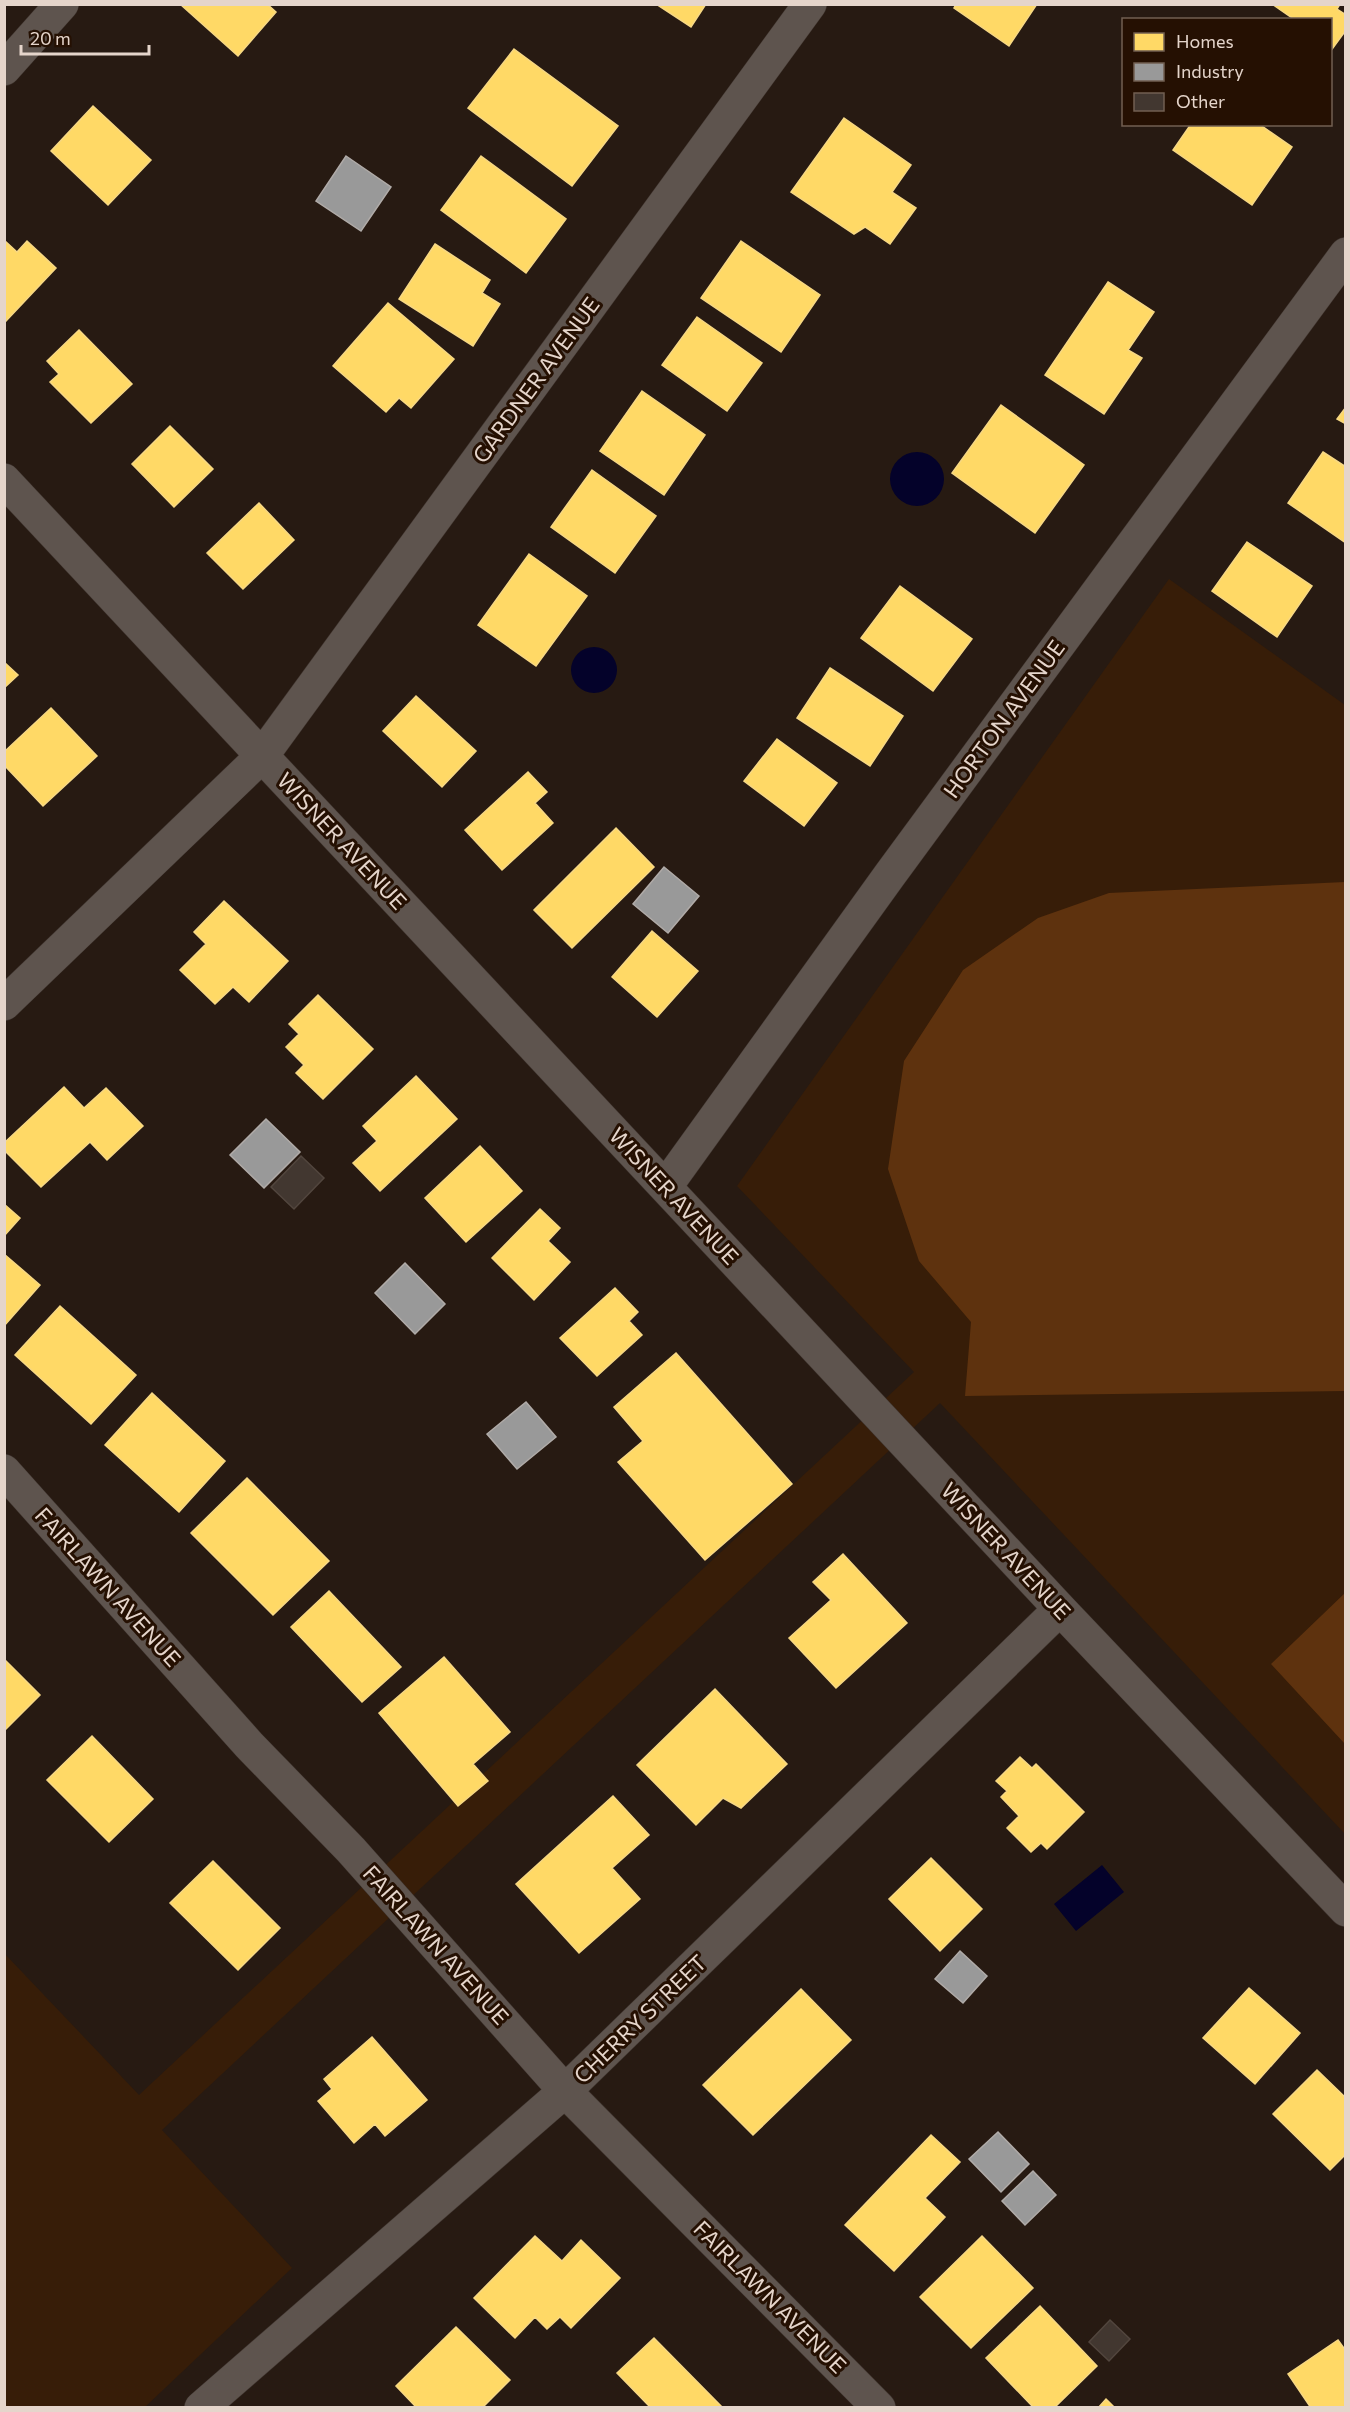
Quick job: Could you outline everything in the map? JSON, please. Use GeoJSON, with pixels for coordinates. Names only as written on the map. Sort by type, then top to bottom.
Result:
{"type":"FeatureCollection","features":[{"type":"Feature","properties":{"kind":"street"},"geometry":{"type":"LineString","coordinates":[[4,69],[62,4]]}},
{"type":"Feature","properties":{"kind":"street","name":"GARDNER AVENUE"},"geometry":{"type":"LineString","coordinates":[[4,1004],[262,756],[810,4]]}},
{"type":"Feature","properties":{"kind":"street","name":"HORTON AVENUE"},"geometry":{"type":"LineString","coordinates":[[666,1186],[882,885],[1346,254]]}},
{"type":"Feature","properties":{"kind":"street","name":"WISNER AVENUE"},"geometry":{"type":"LineString","coordinates":[[4,480],[1060,1609],[1346,1910]]}},
{"type":"Feature","properties":{"kind":"street","name":"FAIRLAWN AVENUE"},"geometry":{"type":"LineString","coordinates":[[4,1471],[249,1745],[351,1850],[566,2091],[879,2408]]}},
{"type":"Feature","properties":{"kind":"street","name":"CHERRY STREET"},"geometry":{"type":"LineString","coordinates":[[201,2408],[566,2091],[1060,1609]]}},
{"type":"Feature","properties":{"kind":"shaded area"},"geometry":{"type":"Polygon","coordinates":[[[1169,579],[1345,705],[1345,1834],[940,1403],[162,2130],[292,2268],[145,2407],[5,2407],[4,1953],[139,2095],[914,1372],[737,1186],[1169,579]]]}},
{"type":"Feature","properties":{"kind":"shaded area"},"geometry":{"type":"Polygon","coordinates":[[[1345,882],[1345,1391],[965,1396],[971,1322],[919,1261],[888,1169],[904,1061],[963,970],[1038,918],[1109,893],[1345,882]]]}},
{"type":"Feature","properties":{"kind":"shaded area"},"geometry":{"type":"Polygon","coordinates":[[[1345,1593],[1345,1744],[1271,1664],[1345,1593]]]}},
{"type":"Feature","properties":{"kind":"water"},"geometry":{"type":"Polygon","coordinates":[[[917,452],[927,454],[936,460],[942,469],[944,479],[942,489],[936,498],[927,504],[917,506],[907,504],[898,498],[892,489],[890,479],[892,469],[898,460],[907,454],[917,452]]]}},
{"type":"Feature","properties":{"kind":"water"},"geometry":{"type":"Polygon","coordinates":[[[594,647],[610,654],[617,670],[610,686],[594,693],[578,686],[571,670],[578,654],[594,647]]]}},
{"type":"Feature","properties":{"kind":"water"},"geometry":{"type":"Polygon","coordinates":[[[1102,1865],[1124,1892],[1076,1931],[1054,1904],[1102,1865]]]}},
{"type":"Feature","properties":{"kind":"building: Homes"},"geometry":{"type":"Polygon","coordinates":[[[180,4],[267,4],[276,12],[238,56],[180,4]]]}},
{"type":"Feature","properties":{"kind":"building: Homes"},"geometry":{"type":"Polygon","coordinates":[[[656,4],[706,4],[691,27],[656,4]]]}},
{"type":"Feature","properties":{"kind":"building: Homes"},"geometry":{"type":"Polygon","coordinates":[[[956,4],[1037,4],[1009,46],[954,8],[956,4]]]}},
{"type":"Feature","properties":{"kind":"building: Homes"},"geometry":{"type":"Polygon","coordinates":[[[1272,4],[1340,4],[1337,9],[1346,15],[1346,30],[1332,49],[1332,18],[1292,18],[1272,4]]]}},
{"type":"Feature","properties":{"kind":"building: Homes"},"geometry":{"type":"Polygon","coordinates":[[[514,49],[618,126],[572,186],[468,108],[514,49]]]}},
{"type":"Feature","properties":{"kind":"building: Homes"},"geometry":{"type":"Polygon","coordinates":[[[93,106],[151,160],[108,205],[51,151],[93,106]]]}},
{"type":"Feature","properties":{"kind":"building: Homes"},"geometry":{"type":"Polygon","coordinates":[[[844,118],[911,165],[892,192],[916,208],[890,244],[865,227],[854,234],[791,192],[844,118]]]}},
{"type":"Feature","properties":{"kind":"building: Homes"},"geometry":{"type":"Polygon","coordinates":[[[1190,126],[1262,126],[1292,147],[1252,205],[1173,150],[1190,126]]]}},
{"type":"Feature","properties":{"kind":"building: Homes"},"geometry":{"type":"Polygon","coordinates":[[[481,156],[566,219],[526,273],[441,210],[481,156]]]}},
{"type":"Feature","properties":{"kind":"building: Homes"},"geometry":{"type":"Polygon","coordinates":[[[4,240],[17,252],[27,241],[56,268],[4,323],[4,240]]]}},
{"type":"Feature","properties":{"kind":"building: Homes"},"geometry":{"type":"Polygon","coordinates":[[[741,241],[820,295],[781,352],[701,298],[741,241]]]}},
{"type":"Feature","properties":{"kind":"building: Homes"},"geometry":{"type":"Polygon","coordinates":[[[435,244],[490,280],[482,293],[500,304],[473,346],[399,299],[435,244]]]}},
{"type":"Feature","properties":{"kind":"building: Homes"},"geometry":{"type":"Polygon","coordinates":[[[1108,282],[1154,312],[1128,350],[1142,358],[1104,414],[1045,375],[1108,282]]]}},
{"type":"Feature","properties":{"kind":"building: Homes"},"geometry":{"type":"Polygon","coordinates":[[[388,303],[454,359],[411,408],[399,398],[386,412],[333,366],[388,303]]]}},
{"type":"Feature","properties":{"kind":"building: Homes"},"geometry":{"type":"Polygon","coordinates":[[[697,317],[762,363],[727,411],[662,365],[697,317]]]}},
{"type":"Feature","properties":{"kind":"building: Homes"},"geometry":{"type":"Polygon","coordinates":[[[79,330],[132,384],[91,423],[50,382],[59,374],[47,361],[79,330]]]}},
{"type":"Feature","properties":{"kind":"building: Homes"},"geometry":{"type":"Polygon","coordinates":[[[642,391],[705,435],[664,495],[600,451],[642,391]]]}},
{"type":"Feature","properties":{"kind":"building: Homes"},"geometry":{"type":"Polygon","coordinates":[[[1001,405],[1084,465],[1035,533],[952,473],[1001,405]]]}},
{"type":"Feature","properties":{"kind":"building: Homes"},"geometry":{"type":"Polygon","coordinates":[[[1346,407],[1346,424],[1337,419],[1346,407]]]}},
{"type":"Feature","properties":{"kind":"building: Homes"},"geometry":{"type":"Polygon","coordinates":[[[170,426],[213,469],[174,507],[132,464],[170,426]]]}},
{"type":"Feature","properties":{"kind":"building: Homes"},"geometry":{"type":"Polygon","coordinates":[[[1323,452],[1346,467],[1346,543],[1288,503],[1323,452]]]}},
{"type":"Feature","properties":{"kind":"building: Homes"},"geometry":{"type":"Polygon","coordinates":[[[592,470],[656,516],[615,573],[551,527],[592,470]]]}},
{"type":"Feature","properties":{"kind":"building: Homes"},"geometry":{"type":"Polygon","coordinates":[[[259,503],[294,540],[243,589],[207,553],[259,503]]]}},
{"type":"Feature","properties":{"kind":"building: Homes"},"geometry":{"type":"Polygon","coordinates":[[[1247,542],[1312,586],[1277,637],[1212,591],[1247,542]]]}},
{"type":"Feature","properties":{"kind":"building: Homes"},"geometry":{"type":"Polygon","coordinates":[[[529,554],[587,596],[536,666],[478,625],[529,554]]]}},
{"type":"Feature","properties":{"kind":"building: Homes"},"geometry":{"type":"Polygon","coordinates":[[[900,586],[972,639],[933,691],[861,638],[900,586]]]}},
{"type":"Feature","properties":{"kind":"building: Homes"},"geometry":{"type":"Polygon","coordinates":[[[4,662],[18,675],[4,688],[4,662]]]}},
{"type":"Feature","properties":{"kind":"building: Homes"},"geometry":{"type":"Polygon","coordinates":[[[830,668],[903,716],[870,766],[797,718],[830,668]]]}},
{"type":"Feature","properties":{"kind":"building: Homes"},"geometry":{"type":"Polygon","coordinates":[[[416,696],[476,751],[442,787],[383,731],[416,696]]]}},
{"type":"Feature","properties":{"kind":"building: Homes"},"geometry":{"type":"Polygon","coordinates":[[[51,708],[97,756],[43,806],[4,765],[4,752],[51,708]]]}},
{"type":"Feature","properties":{"kind":"building: Homes"},"geometry":{"type":"Polygon","coordinates":[[[777,739],[837,783],[804,826],[744,781],[777,739]]]}},
{"type":"Feature","properties":{"kind":"building: Homes"},"geometry":{"type":"Polygon","coordinates":[[[528,772],[547,792],[535,803],[553,823],[502,870],[465,830],[528,772]]]}},
{"type":"Feature","properties":{"kind":"building: Homes"},"geometry":{"type":"Polygon","coordinates":[[[616,828],[654,867],[572,948],[534,910],[616,828]]]}},
{"type":"Feature","properties":{"kind":"building: Homes"},"geometry":{"type":"Polygon","coordinates":[[[224,901],[288,961],[249,1002],[233,987],[215,1004],[180,970],[206,944],[194,932],[224,901]]]}},
{"type":"Feature","properties":{"kind":"building: Homes"},"geometry":{"type":"Polygon","coordinates":[[[652,931],[698,971],[657,1017],[612,977],[652,931]]]}},
{"type":"Feature","properties":{"kind":"building: Homes"},"geometry":{"type":"Polygon","coordinates":[[[318,995],[373,1049],[323,1099],[296,1073],[304,1065],[286,1047],[299,1034],[289,1024],[318,995]]]}},
{"type":"Feature","properties":{"kind":"building: Homes"},"geometry":{"type":"Polygon","coordinates":[[[416,1076],[457,1119],[380,1191],[353,1163],[377,1141],[363,1126],[416,1076]]]}},
{"type":"Feature","properties":{"kind":"building: Homes"},"geometry":{"type":"Polygon","coordinates":[[[64,1087],[84,1108],[106,1088],[143,1126],[107,1160],[90,1142],[41,1187],[4,1150],[4,1143],[64,1087]]]}},
{"type":"Feature","properties":{"kind":"building: Homes"},"geometry":{"type":"Polygon","coordinates":[[[480,1146],[522,1191],[466,1242],[425,1198],[480,1146]]]}},
{"type":"Feature","properties":{"kind":"building: Homes"},"geometry":{"type":"Polygon","coordinates":[[[4,1204],[20,1218],[4,1236],[4,1204]]]}},
{"type":"Feature","properties":{"kind":"building: Homes"},"geometry":{"type":"Polygon","coordinates":[[[540,1209],[560,1228],[548,1241],[570,1262],[534,1300],[492,1258],[540,1209]]]}},
{"type":"Feature","properties":{"kind":"building: Homes"},"geometry":{"type":"Polygon","coordinates":[[[4,1254],[40,1285],[4,1326],[4,1254]]]}},
{"type":"Feature","properties":{"kind":"building: Homes"},"geometry":{"type":"Polygon","coordinates":[[[615,1288],[638,1312],[629,1321],[642,1335],[597,1376],[560,1338],[615,1288]]]}},
{"type":"Feature","properties":{"kind":"building: Homes"},"geometry":{"type":"Polygon","coordinates":[[[60,1306],[136,1375],[91,1424],[15,1355],[60,1306]]]}},
{"type":"Feature","properties":{"kind":"building: Homes"},"geometry":{"type":"Polygon","coordinates":[[[676,1353],[792,1484],[705,1560],[618,1462],[643,1441],[614,1407],[676,1353]]]}},
{"type":"Feature","properties":{"kind":"building: Homes"},"geometry":{"type":"Polygon","coordinates":[[[152,1393],[225,1461],[179,1512],[105,1445],[152,1393]]]}},
{"type":"Feature","properties":{"kind":"building: Homes"},"geometry":{"type":"Polygon","coordinates":[[[247,1478],[329,1561],[273,1615],[191,1533],[247,1478]]]}},
{"type":"Feature","properties":{"kind":"building: Homes"},"geometry":{"type":"Polygon","coordinates":[[[843,1554],[907,1623],[836,1688],[789,1638],[831,1600],[813,1582],[843,1554]]]}},
{"type":"Feature","properties":{"kind":"building: Homes"},"geometry":{"type":"Polygon","coordinates":[[[329,1591],[401,1667],[362,1702],[291,1627],[329,1591]]]}},
{"type":"Feature","properties":{"kind":"building: Homes"},"geometry":{"type":"Polygon","coordinates":[[[444,1657],[510,1732],[473,1764],[488,1781],[458,1806],[379,1713],[444,1657]]]}},
{"type":"Feature","properties":{"kind":"building: Homes"},"geometry":{"type":"Polygon","coordinates":[[[4,1659],[40,1695],[4,1731],[4,1659]]]}},
{"type":"Feature","properties":{"kind":"building: Homes"},"geometry":{"type":"Polygon","coordinates":[[[715,1689],[787,1764],[741,1808],[723,1798],[696,1825],[637,1765],[715,1689]]]}},
{"type":"Feature","properties":{"kind":"building: Homes"},"geometry":{"type":"Polygon","coordinates":[[[92,1736],[153,1799],[109,1842],[47,1780],[92,1736]]]}},
{"type":"Feature","properties":{"kind":"building: Homes"},"geometry":{"type":"Polygon","coordinates":[[[1020,1757],[1032,1768],[1036,1764],[1084,1812],[1047,1849],[1041,1843],[1031,1852],[1007,1828],[1019,1816],[1001,1797],[1007,1791],[996,1781],[1020,1757]]]}},
{"type":"Feature","properties":{"kind":"building: Homes"},"geometry":{"type":"Polygon","coordinates":[[[613,1796],[649,1835],[612,1868],[640,1899],[579,1953],[516,1884],[613,1796]]]}},
{"type":"Feature","properties":{"kind":"building: Homes"},"geometry":{"type":"Polygon","coordinates":[[[931,1858],[982,1909],[940,1951],[889,1899],[931,1858]]]}},
{"type":"Feature","properties":{"kind":"building: Homes"},"geometry":{"type":"Polygon","coordinates":[[[213,1861],[280,1928],[238,1970],[170,1903],[213,1861]]]}},
{"type":"Feature","properties":{"kind":"building: Homes"},"geometry":{"type":"Polygon","coordinates":[[[1249,1988],[1300,2033],[1255,2084],[1203,2038],[1249,1988]]]}},
{"type":"Feature","properties":{"kind":"building: Homes"},"geometry":{"type":"Polygon","coordinates":[[[801,1989],[851,2040],[753,2135],[703,2085],[801,1989]]]}},
{"type":"Feature","properties":{"kind":"building: Homes"},"geometry":{"type":"Polygon","coordinates":[[[372,2037],[427,2100],[385,2136],[375,2124],[354,2143],[318,2101],[332,2089],[324,2079],[372,2037]]]}},
{"type":"Feature","properties":{"kind":"building: Homes"},"geometry":{"type":"Polygon","coordinates":[[[1317,2070],[1346,2098],[1346,2154],[1330,2170],[1273,2114],[1317,2070]]]}},
{"type":"Feature","properties":{"kind":"building: Homes"},"geometry":{"type":"Polygon","coordinates":[[[931,2135],[960,2162],[925,2198],[945,2217],[894,2271],[845,2225],[931,2135]]]}},
{"type":"Feature","properties":{"kind":"building: Homes"},"geometry":{"type":"Polygon","coordinates":[[[535,2236],[562,2261],[581,2240],[620,2278],[571,2328],[560,2317],[547,2329],[535,2317],[515,2338],[474,2298],[535,2236]]]}},
{"type":"Feature","properties":{"kind":"building: Homes"},"geometry":{"type":"Polygon","coordinates":[[[982,2236],[1033,2288],[971,2348],[920,2297],[982,2236]]]}},
{"type":"Feature","properties":{"kind":"building: Homes"},"geometry":{"type":"Polygon","coordinates":[[[1040,2306],[1097,2366],[1054,2408],[1034,2408],[986,2358],[1040,2306]]]}},
{"type":"Feature","properties":{"kind":"building: Homes"},"geometry":{"type":"Polygon","coordinates":[[[456,2327],[510,2380],[482,2408],[417,2408],[396,2386],[456,2327]]]}},
{"type":"Feature","properties":{"kind":"building: Homes"},"geometry":{"type":"Polygon","coordinates":[[[654,2338],[723,2408],[651,2408],[617,2373],[654,2338]]]}},
{"type":"Feature","properties":{"kind":"building: Homes"},"geometry":{"type":"Polygon","coordinates":[[[1338,2340],[1346,2351],[1346,2408],[1311,2408],[1288,2374],[1338,2340]]]}},
{"type":"Feature","properties":{"kind":"building: Homes"},"geometry":{"type":"Polygon","coordinates":[[[1106,2399],[1115,2408],[1098,2408],[1106,2399]]]}},
{"type":"Feature","properties":{"kind":"building: Industry"},"geometry":{"type":"Polygon","coordinates":[[[346,156],[391,187],[361,231],[316,201],[346,156]]]}},
{"type":"Feature","properties":{"kind":"building: Industry"},"geometry":{"type":"Polygon","coordinates":[[[664,867],[699,896],[668,933],[633,904],[664,867]]]}},
{"type":"Feature","properties":{"kind":"building: Industry"},"geometry":{"type":"Polygon","coordinates":[[[266,1119],[300,1152],[264,1188],[230,1155],[266,1119]]]}},
{"type":"Feature","properties":{"kind":"building: Industry"},"geometry":{"type":"Polygon","coordinates":[[[405,1263],[445,1304],[415,1334],[375,1293],[405,1263]]]}},
{"type":"Feature","properties":{"kind":"building: Industry"},"geometry":{"type":"Polygon","coordinates":[[[526,1402],[556,1437],[517,1469],[487,1434],[526,1402]]]}},
{"type":"Feature","properties":{"kind":"building: Industry"},"geometry":{"type":"Polygon","coordinates":[[[960,1951],[987,1976],[963,2003],[935,1979],[960,1951]]]}},
{"type":"Feature","properties":{"kind":"building: Industry"},"geometry":{"type":"Polygon","coordinates":[[[998,2132],[1029,2164],[1001,2192],[969,2159],[998,2132]]]}},
{"type":"Feature","properties":{"kind":"building: Industry"},"geometry":{"type":"Polygon","coordinates":[[[1033,2171],[1056,2195],[1025,2225],[1002,2201],[1033,2171]]]}},
{"type":"Feature","properties":{"kind":"building: Other"},"geometry":{"type":"Polygon","coordinates":[[[301,1156],[324,1178],[294,1209],[271,1187],[301,1156]]]}},
{"type":"Feature","properties":{"kind":"building: Other"},"geometry":{"type":"Polygon","coordinates":[[[1110,2320],[1130,2339],[1109,2361],[1089,2342],[1110,2320]]]}}]}
